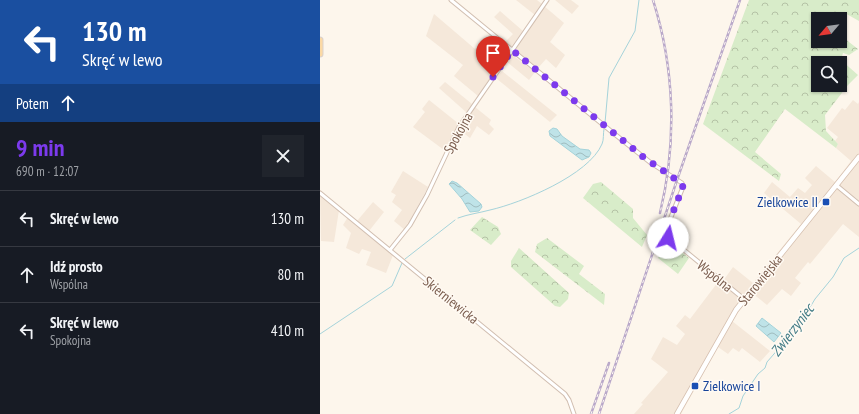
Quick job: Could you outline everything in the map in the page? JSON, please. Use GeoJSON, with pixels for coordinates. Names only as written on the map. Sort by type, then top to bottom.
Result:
{"type":"FeatureCollection","features":[{"type":"Feature","properties":{"kind":"main road"},"geometry":{"type":"LineString","coordinates":[[320,40],[320,54]]}},
{"type":"Feature","properties":{"kind":"street"},"geometry":{"type":"LineString","coordinates":[[451,0],[512,50]]}},
{"type":"Feature","properties":{"kind":"street","name":"Spokojna"},"geometry":{"type":"LineString","coordinates":[[390,250],[410,225],[426,196],[459,126],[547,0]]}},
{"type":"Feature","properties":{"kind":"street","name":"Wspólna"},"geometry":{"type":"LineString","coordinates":[[512,50],[651,163],[683,185],[669,222],[668,238],[744,299]]}},
{"type":"Feature","properties":{"kind":"street","name":"Starowiejska"},"geometry":{"type":"LineString","coordinates":[[678,414],[729,321],[744,299],[859,157]]}},
{"type":"Feature","properties":{"kind":"street"},"geometry":{"type":"LineString","coordinates":[[836,185],[859,204]]}},
{"type":"Feature","properties":{"kind":"street","name":"Skierniewicka"},"geometry":{"type":"LineString","coordinates":[[320,193],[565,394],[574,414]]}},
{"type":"Feature","properties":{"kind":"shaded area"},"geometry":{"type":"Polygon","coordinates":[[[516,0],[537,0],[542,4],[535,15],[516,0]]]}},
{"type":"Feature","properties":{"kind":"shaded area"},"geometry":{"type":"Polygon","coordinates":[[[555,0],[571,0],[579,6],[572,14],[555,0]]]}},
{"type":"Feature","properties":{"kind":"shaded area"},"geometry":{"type":"Polygon","coordinates":[[[544,6],[564,23],[550,42],[565,55],[556,68],[546,59],[537,69],[513,50],[544,6]]]}},
{"type":"Feature","properties":{"kind":"shaded area"},"geometry":{"type":"Polygon","coordinates":[[[500,11],[523,31],[511,47],[505,42],[513,34],[494,17],[500,11]]]}},
{"type":"Feature","properties":{"kind":"shaded area"},"geometry":{"type":"Polygon","coordinates":[[[434,14],[475,49],[490,35],[509,50],[478,96],[454,76],[463,65],[426,36],[434,14]]]}},
{"type":"Feature","properties":{"kind":"shaded area"},"geometry":{"type":"Polygon","coordinates":[[[511,54],[535,72],[529,80],[506,61],[511,54]]]}},
{"type":"Feature","properties":{"kind":"shaded area"},"geometry":{"type":"Polygon","coordinates":[[[502,71],[557,115],[550,122],[497,79],[497,76],[502,71]]]}},
{"type":"Feature","properties":{"kind":"shaded area"},"geometry":{"type":"Polygon","coordinates":[[[445,82],[472,104],[466,112],[439,88],[445,82]]]}},
{"type":"Feature","properties":{"kind":"shaded area"},"geometry":{"type":"Polygon","coordinates":[[[429,100],[459,124],[444,150],[413,127],[425,112],[422,109],[429,100]]]}},
{"type":"Feature","properties":{"kind":"shaded area"},"geometry":{"type":"Polygon","coordinates":[[[853,100],[858,104],[859,102],[859,237],[843,224],[810,264],[808,262],[795,278],[801,283],[791,296],[782,289],[767,305],[752,293],[732,321],[770,351],[760,362],[742,348],[739,352],[733,348],[728,354],[718,347],[681,414],[634,414],[643,404],[641,403],[668,372],[651,359],[663,337],[677,345],[685,334],[676,326],[685,315],[690,319],[721,278],[723,281],[733,267],[753,283],[801,224],[764,193],[772,182],[790,197],[798,188],[805,193],[812,185],[805,178],[816,166],[835,182],[851,161],[836,148],[838,144],[835,141],[838,137],[827,128],[842,108],[845,110],[853,100]]]}},
{"type":"Feature","properties":{"kind":"shaded area"},"geometry":{"type":"Polygon","coordinates":[[[475,107],[491,120],[489,124],[494,129],[489,135],[477,126],[470,138],[460,130],[475,107]]]}},
{"type":"Feature","properties":{"kind":"shaded area"},"geometry":{"type":"Polygon","coordinates":[[[403,171],[428,187],[405,230],[394,221],[402,210],[392,202],[396,195],[391,192],[403,171]]]}},
{"type":"Feature","properties":{"kind":"shaded area"},"geometry":{"type":"Polygon","coordinates":[[[320,195],[339,210],[334,242],[321,241],[320,195]]]}},
{"type":"Feature","properties":{"kind":"shaded area"},"geometry":{"type":"Polygon","coordinates":[[[373,202],[384,212],[369,231],[357,221],[373,202]]]}},
{"type":"Feature","properties":{"kind":"shaded area"},"geometry":{"type":"Polygon","coordinates":[[[348,217],[393,255],[386,273],[366,265],[371,252],[362,249],[359,254],[346,248],[351,233],[343,225],[348,217]]]}},
{"type":"Feature","properties":{"kind":"green space"},"geometry":{"type":"Polygon","coordinates":[[[749,0],[859,0],[859,21],[847,14],[847,12],[811,12],[811,48],[847,48],[847,40],[858,49],[849,55],[843,53],[842,56],[811,56],[811,92],[843,92],[825,115],[826,131],[838,144],[836,148],[785,109],[755,152],[781,174],[779,181],[703,124],[749,0]]]}},
{"type":"Feature","properties":{"kind":"green space"},"geometry":{"type":"Polygon","coordinates":[[[847,65],[858,75],[847,86],[847,65]]]}},
{"type":"Feature","properties":{"kind":"green space"},"geometry":{"type":"Polygon","coordinates":[[[601,182],[633,209],[633,218],[647,235],[642,247],[583,198],[593,184],[601,182]]]}},
{"type":"Feature","properties":{"kind":"green space"},"geometry":{"type":"Polygon","coordinates":[[[482,217],[498,227],[501,234],[491,245],[470,230],[482,217]]]}},
{"type":"Feature","properties":{"kind":"green space"},"geometry":{"type":"Polygon","coordinates":[[[547,238],[584,266],[579,274],[605,294],[604,305],[535,252],[537,244],[547,238]]]}},
{"type":"Feature","properties":{"kind":"green space"},"geometry":{"type":"Polygon","coordinates":[[[668,241],[689,258],[678,274],[658,258],[668,241]]]}},
{"type":"Feature","properties":{"kind":"green space"},"geometry":{"type":"Polygon","coordinates":[[[519,248],[569,293],[568,299],[560,307],[555,306],[511,267],[511,261],[519,248]]]}},
{"type":"Feature","properties":{"kind":"water"},"geometry":{"type":"Polygon","coordinates":[[[553,128],[557,129],[562,136],[580,149],[589,150],[591,153],[589,157],[582,160],[550,136],[549,131],[553,128]]]}},
{"type":"Feature","properties":{"kind":"water"},"geometry":{"type":"Polygon","coordinates":[[[452,181],[457,183],[481,204],[482,207],[479,211],[470,212],[462,199],[449,184],[452,181]]]}},
{"type":"Feature","properties":{"kind":"water"},"geometry":{"type":"Polygon","coordinates":[[[762,318],[781,333],[774,342],[756,326],[762,318]]]}},
{"type":"Feature","properties":{"kind":"waterway"},"geometry":{"type":"LineString","coordinates":[[605,123],[609,78],[635,31],[639,0]]}},
{"type":"Feature","properties":{"kind":"waterway"},"geometry":{"type":"LineString","coordinates":[[458,218],[519,201],[569,177],[595,155],[603,142],[604,129]]}},
{"type":"Feature","properties":{"kind":"waterway"},"geometry":{"type":"LineString","coordinates":[[405,259],[455,220]]}},
{"type":"Feature","properties":{"kind":"waterway","name":"Zwierzyniec"},"geometry":{"type":"LineString","coordinates":[[729,414],[739,408],[743,396],[758,374],[765,368],[767,362],[787,339],[796,324],[806,314],[815,299],[833,277],[844,258],[859,248]]}},
{"type":"Feature","properties":{"kind":"waterway"},"geometry":{"type":"LineString","coordinates":[[320,334],[392,286],[402,263]]}},
{"type":"Feature","properties":{"kind":"railway"},"geometry":{"type":"LineString","coordinates":[[653,0],[666,53],[671,106],[669,160],[660,213]]}},
{"type":"Feature","properties":{"kind":"railway"},"geometry":{"type":"LineString","coordinates":[[599,414],[677,180],[740,0]]}},
{"type":"Feature","properties":{"kind":"railway"},"geometry":{"type":"LineString","coordinates":[[591,414],[609,363]]}},
{"type":"Feature","properties":{"kind":"place","name":"Zielkowice II"},"geometry":{"type":"Point","coordinates":[826,202]}},
{"type":"Feature","properties":{"kind":"place","name":"Zielkowice I"},"geometry":{"type":"Point","coordinates":[695,386]}},
{"type":"Feature","properties":{"kind":"route"},"geometry":{"type":"LineString","coordinates":[[493,77],[512,50],[642,156],[681,183],[683,187],[669,222],[668,238]]}}]}
